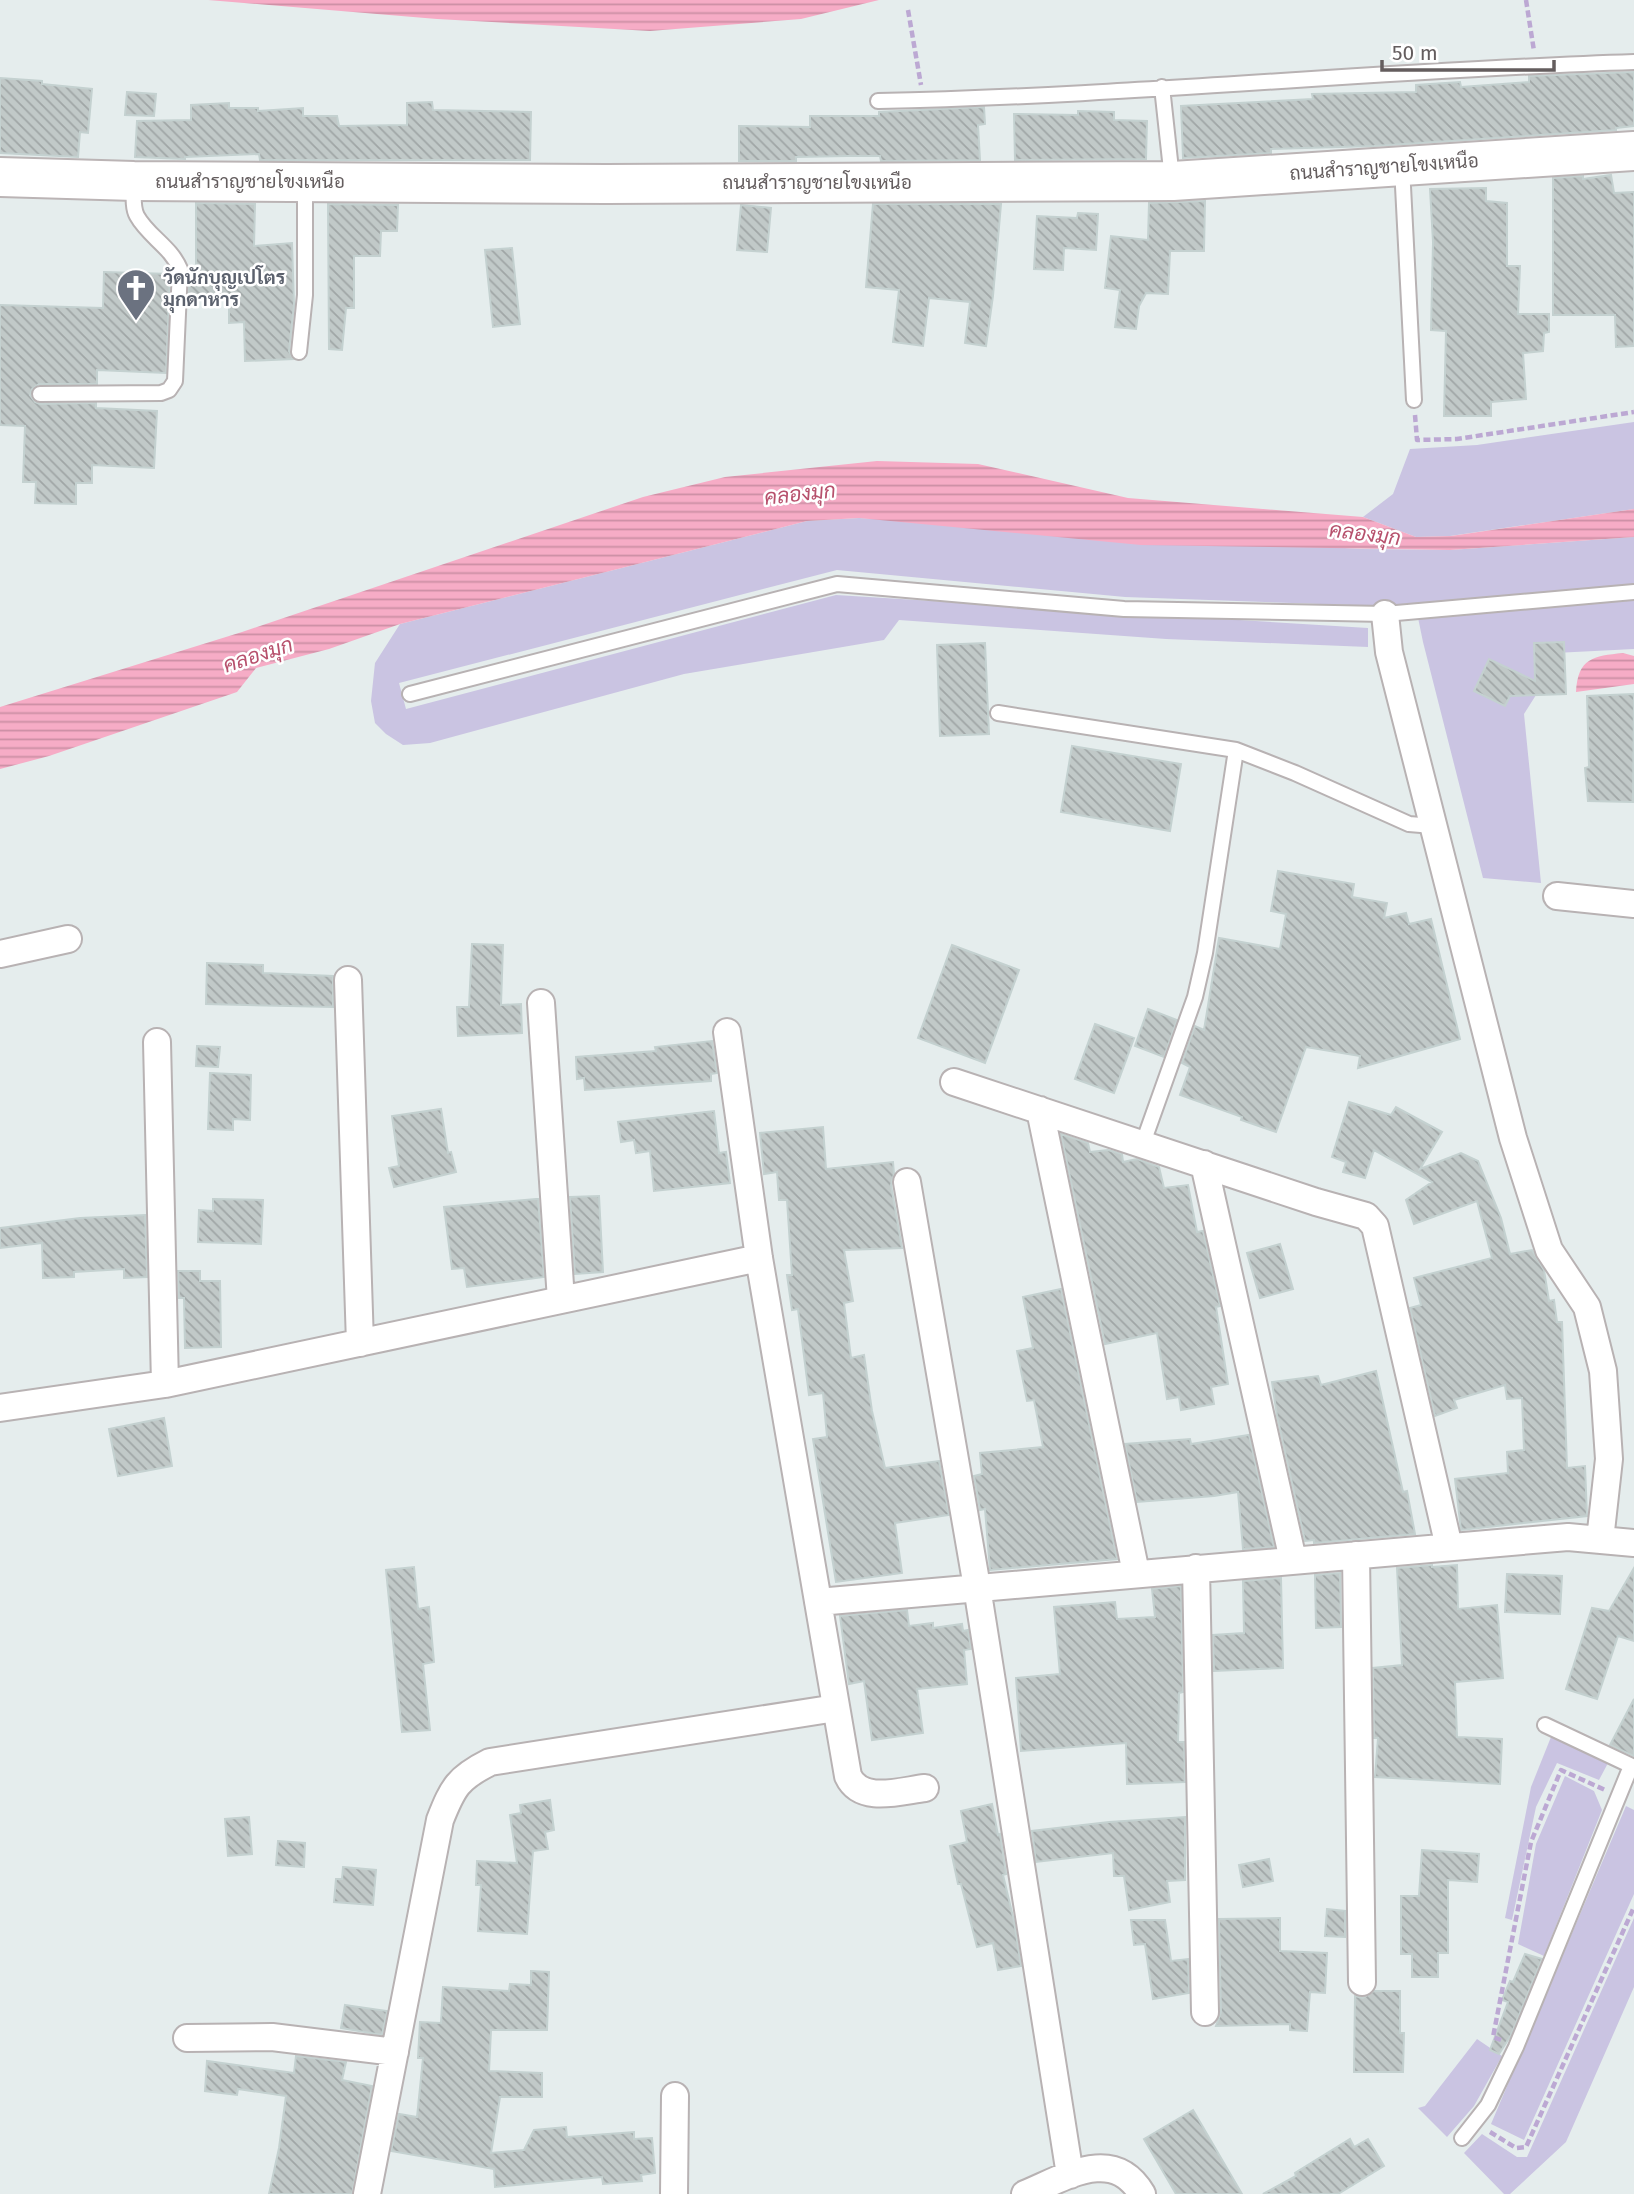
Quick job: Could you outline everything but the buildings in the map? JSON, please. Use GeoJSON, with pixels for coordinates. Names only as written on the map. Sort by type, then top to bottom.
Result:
{"type":"FeatureCollection","features":[{"type":"Feature","properties":{"kind":"street","name":"ถนนสำราญชายโขงเหนือ"},"geometry":{"type":"LineString","coordinates":[[0,177],[134,181],[620,184],[1173,180],[1634,151]]}},
{"type":"Feature","properties":{"kind":"street"},"geometry":{"type":"LineString","coordinates":[[1385,614],[1389,652],[1513,1138],[1549,1250],[1587,1307],[1603,1371],[1609,1459],[1600,1540]]}},
{"type":"Feature","properties":{"kind":"street"},"geometry":{"type":"LineString","coordinates":[[1557,896],[1634,904]]}},
{"type":"Feature","properties":{"kind":"street"},"geometry":{"type":"LineString","coordinates":[[0,954],[68,939]]}},
{"type":"Feature","properties":{"kind":"street"},"geometry":{"type":"LineString","coordinates":[[348,980],[360,1343]]}},
{"type":"Feature","properties":{"kind":"street"},"geometry":{"type":"LineString","coordinates":[[541,1003],[561,1300]]}},
{"type":"Feature","properties":{"kind":"street"},"geometry":{"type":"LineString","coordinates":[[727,1032],[759,1258],[848,1776],[852,1786],[870,1794],[926,1788]]}},
{"type":"Feature","properties":{"kind":"street"},"geometry":{"type":"LineString","coordinates":[[157,1042],[165,1384]]}},
{"type":"Feature","properties":{"kind":"street"},"geometry":{"type":"LineString","coordinates":[[954,1082],[1316,1202],[1366,1216],[1375,1226],[1450,1547]]}},
{"type":"Feature","properties":{"kind":"street"},"geometry":{"type":"LineString","coordinates":[[1040,1110],[1136,1573]]}},
{"type":"Feature","properties":{"kind":"street"},"geometry":{"type":"LineString","coordinates":[[1204,1164],[1293,1560]]}},
{"type":"Feature","properties":{"kind":"street"},"geometry":{"type":"LineString","coordinates":[[907,1182],[977,1587],[1070,2175]]}},
{"type":"Feature","properties":{"kind":"street"},"geometry":{"type":"LineString","coordinates":[[0,1408],[165,1384],[759,1258]]}},
{"type":"Feature","properties":{"kind":"street"},"geometry":{"type":"LineString","coordinates":[[818,1602],[1568,1537],[1634,1543]]}},
{"type":"Feature","properties":{"kind":"street"},"geometry":{"type":"LineString","coordinates":[[1356,1555],[1362,1982]]}},
{"type":"Feature","properties":{"kind":"street"},"geometry":{"type":"LineString","coordinates":[[1196,1568],[1205,2012]]}},
{"type":"Feature","properties":{"kind":"street"},"geometry":{"type":"LineString","coordinates":[[368,2194],[440,1820],[451,1792],[467,1774],[490,1762],[836,1708]]}},
{"type":"Feature","properties":{"kind":"street"},"geometry":{"type":"LineString","coordinates":[[187,2038],[272,2037],[395,2052]]}},
{"type":"Feature","properties":{"kind":"street"},"geometry":{"type":"LineString","coordinates":[[674,2194],[675,2096]]}},
{"type":"Feature","properties":{"kind":"street"},"geometry":{"type":"LineString","coordinates":[[1025,2194],[1090,2168],[1108,2168],[1122,2172],[1136,2183],[1142,2194]]}},
{"type":"Feature","properties":{"kind":"lane"},"geometry":{"type":"LineString","coordinates":[[878,101],[999,99],[1537,65],[1634,62]]}},
{"type":"Feature","properties":{"kind":"lane"},"geometry":{"type":"LineString","coordinates":[[1161,87],[1173,180]]}},
{"type":"Feature","properties":{"kind":"lane"},"geometry":{"type":"LineString","coordinates":[[1402,166],[1415,400]]}},
{"type":"Feature","properties":{"kind":"lane"},"geometry":{"type":"LineString","coordinates":[[40,394],[161,393],[169,390],[175,382],[180,269],[176,258],[137,217],[134,181]]}},
{"type":"Feature","properties":{"kind":"lane"},"geometry":{"type":"LineString","coordinates":[[299,352],[305,295],[305,182]]}},
{"type":"Feature","properties":{"kind":"lane"},"geometry":{"type":"LineString","coordinates":[[410,694],[837,584],[1124,609],[1385,614],[1634,592]]}},
{"type":"Feature","properties":{"kind":"lane"},"geometry":{"type":"LineString","coordinates":[[998,713],[1236,750],[1409,824],[1433,827]]}},
{"type":"Feature","properties":{"kind":"lane"},"geometry":{"type":"LineString","coordinates":[[1143,1143],[1195,997],[1205,953],[1236,750]]}},
{"type":"Feature","properties":{"kind":"lane"},"geometry":{"type":"LineString","coordinates":[[1462,2138],[1488,2105],[1516,2047],[1633,1767],[1545,1725]]}},
{"type":"Feature","properties":{"kind":"path"},"geometry":{"type":"LineString","coordinates":[[1526,0],[1537,65]]}},
{"type":"Feature","properties":{"kind":"path"},"geometry":{"type":"LineString","coordinates":[[908,10],[924,100]]}},
{"type":"Feature","properties":{"kind":"path"},"geometry":{"type":"LineString","coordinates":[[1415,400],[1417,440],[1457,439],[1634,412]]}},
{"type":"Feature","properties":{"kind":"path"},"geometry":{"type":"LineString","coordinates":[[1516,2047],[1493,2037],[1531,1842],[1561,1770],[1619,1796]]}},
{"type":"Feature","properties":{"kind":"path"},"geometry":{"type":"LineString","coordinates":[[1474,2123],[1516,2148],[1526,2147],[1634,1907]]}},
{"type":"Feature","properties":{"kind":"shaded area"},"geometry":{"type":"Polygon","coordinates":[[[1634,422],[1634,509],[1450,536],[1416,537],[1363,517],[1393,494],[1410,449],[1477,445],[1634,422]]]}},
{"type":"Feature","properties":{"kind":"shaded area"},"geometry":{"type":"Polygon","coordinates":[[[859,518],[1361,549],[1450,550],[1634,537],[1634,649],[1535,654],[1536,695],[1524,714],[1541,883],[1483,878],[1415,603],[1379,606],[1125,597],[837,570],[399,683],[406,709],[836,595],[1368,628],[1368,647],[1166,639],[899,620],[884,640],[684,674],[430,743],[403,745],[375,723],[371,701],[375,663],[400,624],[807,521],[859,518]]]}},
{"type":"Feature","properties":{"kind":"shaded area"},"geometry":{"type":"Polygon","coordinates":[[[1551,1737],[1608,1763],[1599,1780],[1557,1763],[1536,1807],[1512,1920],[1505,1918],[1531,1787],[1551,1737]]]}},
{"type":"Feature","properties":{"kind":"shaded area"},"geometry":{"type":"Polygon","coordinates":[[[1565,1776],[1594,1791],[1602,1810],[1544,1956],[1518,1944],[1536,1844],[1565,1776]]]}},
{"type":"Feature","properties":{"kind":"shaded area"},"geometry":{"type":"Polygon","coordinates":[[[1626,1806],[1634,1810],[1634,1894],[1524,2140],[1491,2124],[1626,1806]]]}},
{"type":"Feature","properties":{"kind":"shaded area"},"geometry":{"type":"Polygon","coordinates":[[[1634,1918],[1634,1987],[1566,2142],[1510,2194],[1504,2194],[1464,2153],[1482,2134],[1517,2157],[1527,2157],[1634,1918]]]}},
{"type":"Feature","properties":{"kind":"shaded area"},"geometry":{"type":"Polygon","coordinates":[[[1477,2039],[1502,2056],[1474,2106],[1447,2137],[1418,2108],[1425,2106],[1477,2039]]]}},
{"type":"Feature","properties":{"kind":"water"},"geometry":{"type":"Polygon","coordinates":[[[208,0],[879,0],[801,19],[650,31],[437,19],[208,0]]]}},
{"type":"Feature","properties":{"kind":"water","name":"คลองมุก"},"geometry":{"type":"Polygon","coordinates":[[[877,461],[978,464],[1128,498],[1363,517],[1416,537],[1451,536],[1634,509],[1634,537],[1450,550],[1141,545],[859,518],[807,521],[400,624],[329,649],[256,668],[237,692],[49,756],[0,769],[0,707],[242,632],[643,497],[725,477],[877,461]]]}},
{"type":"Feature","properties":{"kind":"water"},"geometry":{"type":"Polygon","coordinates":[[[1623,653],[1634,656],[1634,684],[1576,692],[1580,672],[1589,661],[1623,653]]]}},
{"type":"Feature","properties":{"kind":"place","name":"วัดนักบุญเปโตร มุกดาหาร"},"geometry":{"type":"Point","coordinates":[136,322]}}]}
